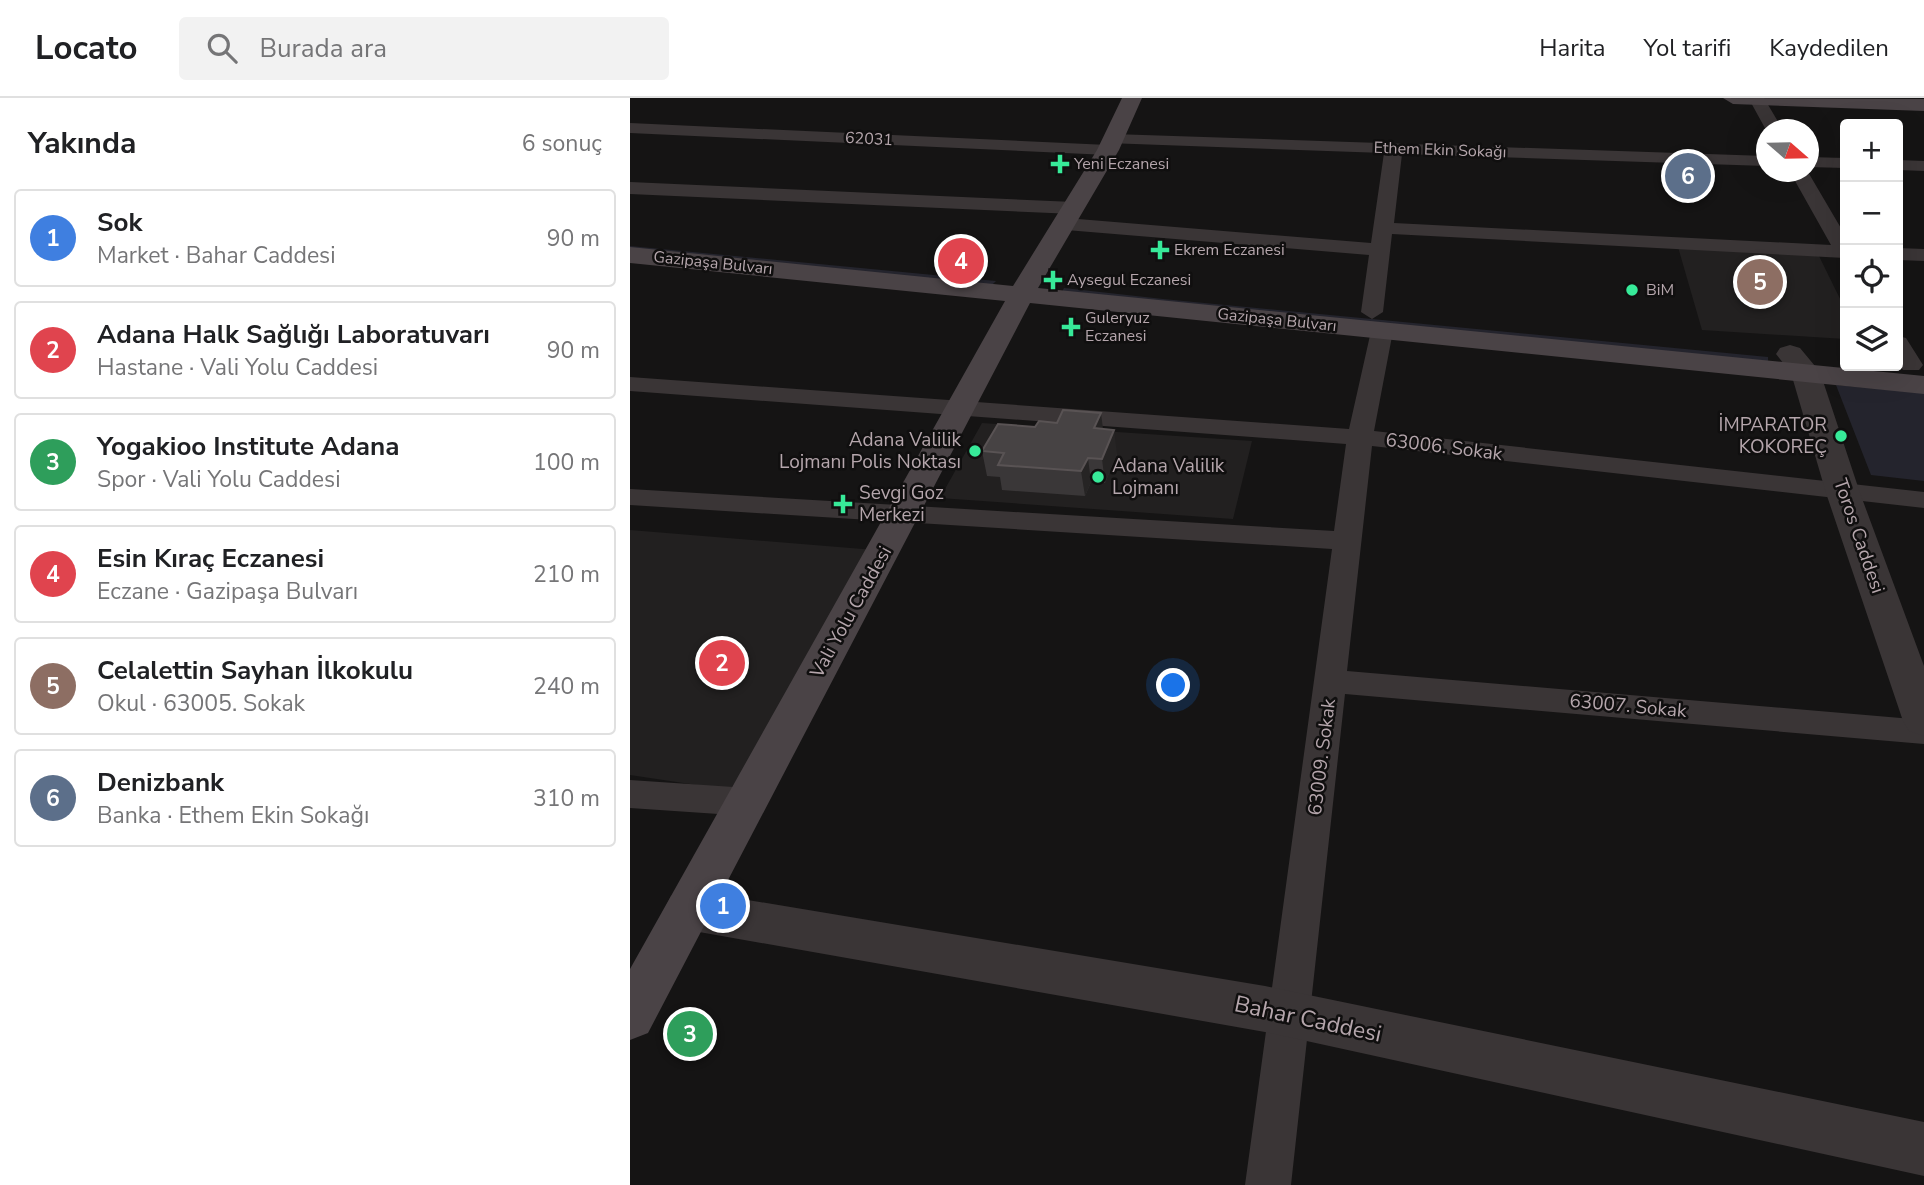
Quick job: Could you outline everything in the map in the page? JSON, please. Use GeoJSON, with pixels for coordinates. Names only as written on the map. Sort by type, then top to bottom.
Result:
{"type":"FeatureCollection","features":[{"type":"Feature","properties":{"kind":"main road","name":"Vali Yolu Caddesi"},"geometry":{"type":"LineString","coordinates":[[630,1017],[1026,287],[1110,145],[1132,98]]}},
{"type":"Feature","properties":{"kind":"main road"},"geometry":{"type":"LineString","coordinates":[[1733,98],[1924,105]]}},
{"type":"Feature","properties":{"kind":"main road","name":"Gazipaşa Bulvarı"},"geometry":{"type":"LineString","coordinates":[[630,241],[1026,287]]}},
{"type":"Feature","properties":{"kind":"main road","name":"Gazipaşa Bulvarı"},"geometry":{"type":"LineString","coordinates":[[630,255],[1026,287],[1797,363],[1911,364]]}},
{"type":"Feature","properties":{"kind":"main road","name":"Gazipaşa Bulvarı"},"geometry":{"type":"LineString","coordinates":[[1797,363],[1840,359]]}},
{"type":"Feature","properties":{"kind":"street"},"geometry":{"type":"LineString","coordinates":[[1757,99],[1769,119]]}},
{"type":"Feature","properties":{"kind":"street","name":"62031"},"geometry":{"type":"LineString","coordinates":[[633,131],[1110,145]]}},
{"type":"Feature","properties":{"kind":"street","name":"Ethem Ekin Sokağı"},"geometry":{"type":"LineString","coordinates":[[1110,145],[1394,148],[1756,161]]}},
{"type":"Feature","properties":{"kind":"street","name":"63009. Sokak"},"geometry":{"type":"LineString","coordinates":[[1268,1185],[1360,437],[1377,321],[1379,250],[1394,148]]}},
{"type":"Feature","properties":{"kind":"street"},"geometry":{"type":"LineString","coordinates":[[1819,162],[1840,163]]}},
{"type":"Feature","properties":{"kind":"street"},"geometry":{"type":"LineString","coordinates":[[1903,165],[1924,166]]}},
{"type":"Feature","properties":{"kind":"street"},"geometry":{"type":"LineString","coordinates":[[1805,182],[1841,245]]}},
{"type":"Feature","properties":{"kind":"street"},"geometry":{"type":"LineString","coordinates":[[630,188],[1070,216],[1379,250]]}},
{"type":"Feature","properties":{"kind":"street"},"geometry":{"type":"LineString","coordinates":[[1382,228],[1840,252]]}},
{"type":"Feature","properties":{"kind":"street"},"geometry":{"type":"LineString","coordinates":[[1903,254],[1924,255]]}},
{"type":"Feature","properties":{"kind":"street","name":"Toros Caddesi"},"geometry":{"type":"LineString","coordinates":[[1797,363],[1924,721]]}},
{"type":"Feature","properties":{"kind":"street","name":"63006. Sokak"},"geometry":{"type":"LineString","coordinates":[[630,384],[1360,437],[1924,500]]}},
{"type":"Feature","properties":{"kind":"street"},"geometry":{"type":"LineString","coordinates":[[630,497],[903,516],[1349,541]]}},
{"type":"Feature","properties":{"kind":"street","name":"63007. Sokak"},"geometry":{"type":"LineString","coordinates":[[1331,681],[1924,732]]}},
{"type":"Feature","properties":{"kind":"street"},"geometry":{"type":"LineString","coordinates":[[630,794],[748,802]]}},
{"type":"Feature","properties":{"kind":"street","name":"Bahar Caddesi"},"geometry":{"type":"LineString","coordinates":[[688,910],[1290,1014],[1924,1149]]}},
{"type":"Feature","properties":{"kind":"shaded area"},"geometry":{"type":"Polygon","coordinates":[[[630,246],[996,281],[992,285],[630,250],[630,246]]]}},
{"type":"Feature","properties":{"kind":"shaded area"},"geometry":{"type":"Polygon","coordinates":[[[1678,247],[1818,254],[1840,299],[1840,339],[1702,330],[1678,247]]]}},
{"type":"Feature","properties":{"kind":"shaded area"},"geometry":{"type":"Polygon","coordinates":[[[1064,288],[1768,357],[1768,362],[1062,292],[1064,288]]]}},
{"type":"Feature","properties":{"kind":"shaded area"},"geometry":{"type":"Polygon","coordinates":[[[1836,385],[1924,393],[1924,481],[1871,475],[1836,385]]]}},
{"type":"Feature","properties":{"kind":"shaded area","name":"Adana Valilik Lojmanı"},"geometry":{"type":"Polygon","coordinates":[[[982,423],[1252,441],[1233,519],[940,498],[982,423]]]}},
{"type":"Feature","properties":{"kind":"shaded area"},"geometry":{"type":"Polygon","coordinates":[[[630,530],[887,551],[730,790],[630,775],[630,530]]]}},
{"type":"Feature","properties":{"kind":"building"},"geometry":{"type":"Polygon","coordinates":[[[1063,410],[1101,413],[1094,428],[1114,430],[1102,459],[1088,458],[1081,471],[998,465],[1004,453],[982,451],[998,424],[1035,427],[1039,421],[1057,423],[1063,410]]]}},
{"type":"Feature","properties":{"kind":"place","name":"Yeni Eczanesi"},"geometry":{"type":"Point","coordinates":[1060,164]}},
{"type":"Feature","properties":{"kind":"place","name":"Denizbank"},"geometry":{"type":"Point","coordinates":[1688,176]}},
{"type":"Feature","properties":{"kind":"place","name":"Ekrem Eczanesi"},"geometry":{"type":"Point","coordinates":[1160,250]}},
{"type":"Feature","properties":{"kind":"place","name":"Esin Kıraç Eczanesi"},"geometry":{"type":"Point","coordinates":[961,261]}},
{"type":"Feature","properties":{"kind":"place","name":"Aysegul Eczanesi"},"geometry":{"type":"Point","coordinates":[1053,280]}},
{"type":"Feature","properties":{"kind":"place","name":"Celalettin Sayhan İlkokulu"},"geometry":{"type":"Point","coordinates":[1760,282]}},
{"type":"Feature","properties":{"kind":"place","name":"BiM"},"geometry":{"type":"Point","coordinates":[1632,290]}},
{"type":"Feature","properties":{"kind":"place","name":"Guleryuz Eczanesi"},"geometry":{"type":"Point","coordinates":[1071,327]}},
{"type":"Feature","properties":{"kind":"place","name":"İMPARATOR KOKOREÇ"},"geometry":{"type":"Point","coordinates":[1841,436]}},
{"type":"Feature","properties":{"kind":"place","name":"Adana Valilik Lojmanı Polis Noktası"},"geometry":{"type":"Point","coordinates":[975,451]}},
{"type":"Feature","properties":{"kind":"place","name":"Adana Valilik Lojmanı"},"geometry":{"type":"Point","coordinates":[1098,477]}},
{"type":"Feature","properties":{"kind":"place","name":"Sevgi Goz Merkezi"},"geometry":{"type":"Point","coordinates":[843,504]}},
{"type":"Feature","properties":{"kind":"place","name":"Adana Halk Sağlığı Laboratuvarı"},"geometry":{"type":"Point","coordinates":[722,663]}},
{"type":"Feature","properties":{"kind":"place","name":"Sok"},"geometry":{"type":"Point","coordinates":[723,906]}},
{"type":"Feature","properties":{"kind":"place","name":"Yogakioo Institute Adana"},"geometry":{"type":"Point","coordinates":[690,1034]}}]}
